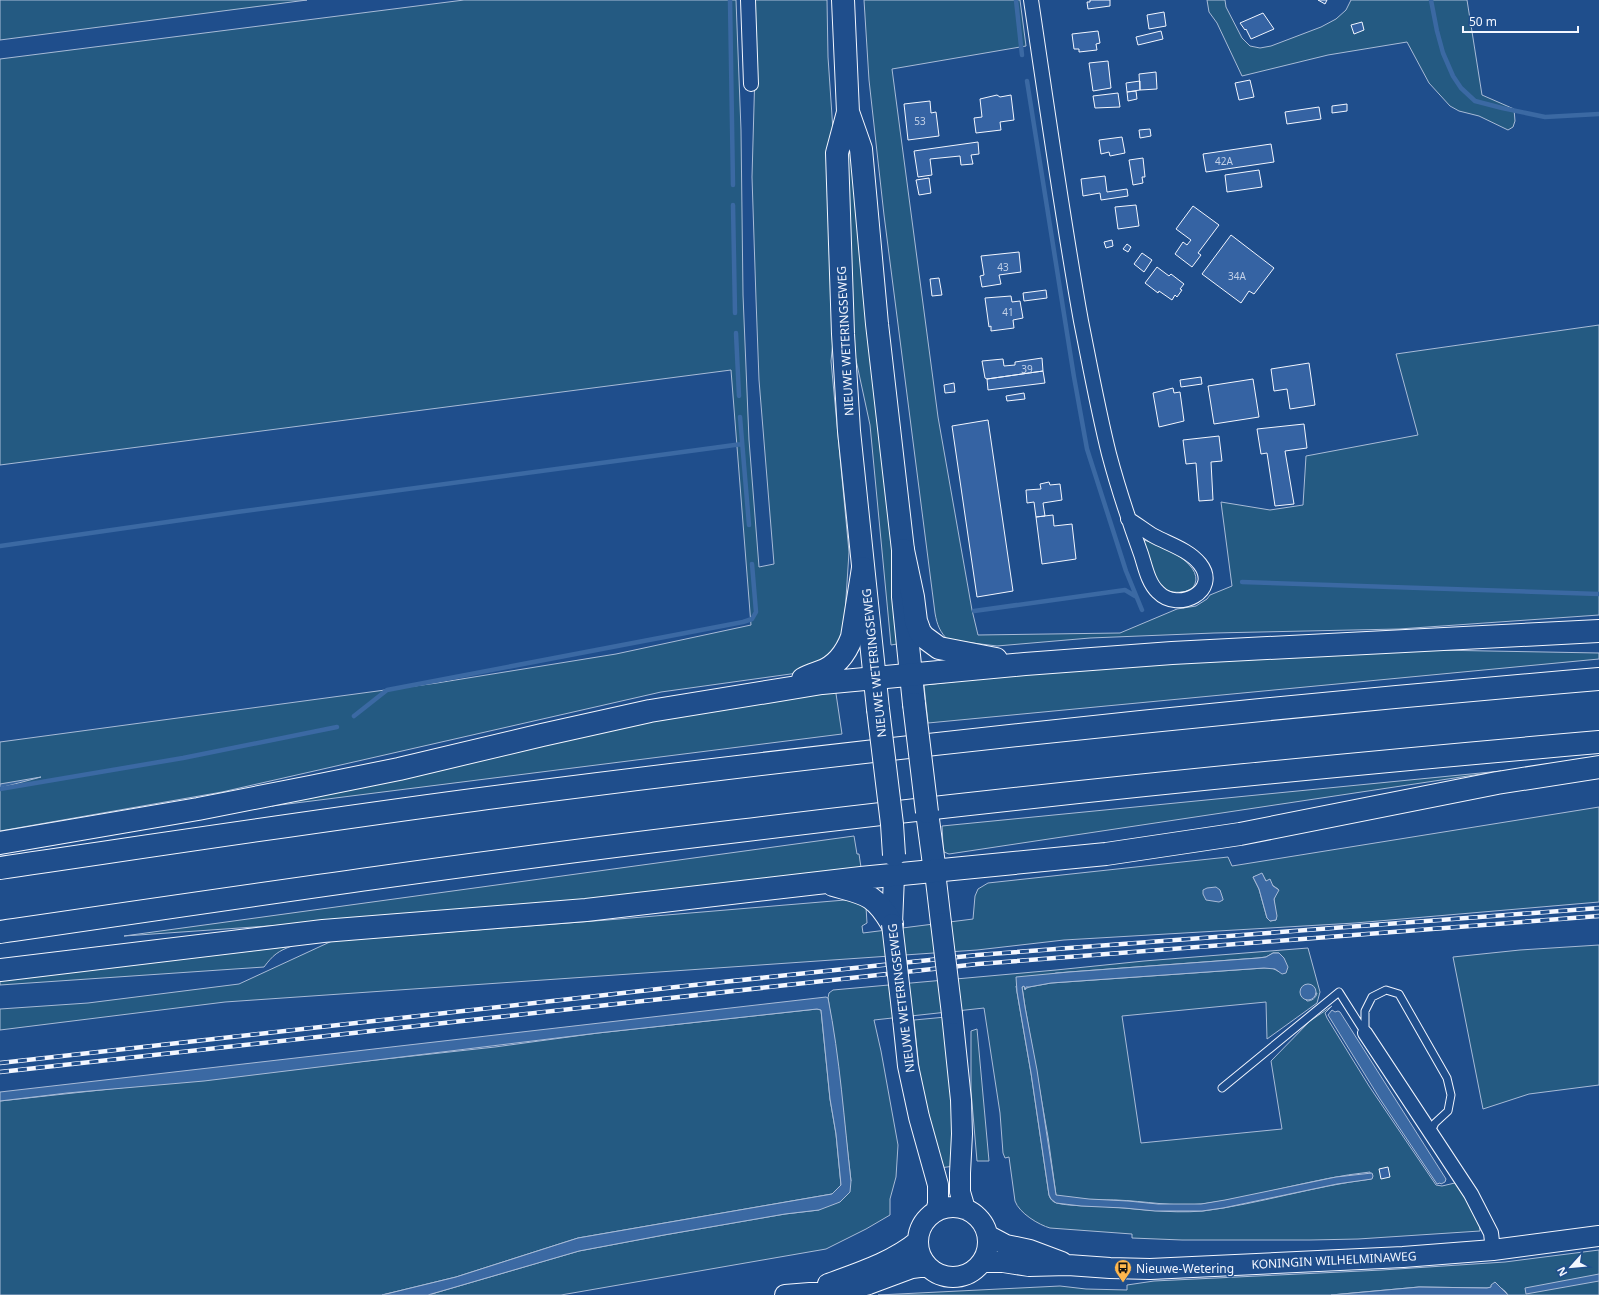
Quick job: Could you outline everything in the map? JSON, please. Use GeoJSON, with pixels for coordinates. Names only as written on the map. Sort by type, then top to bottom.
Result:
{"type":"FeatureCollection","features":[{"type":"Feature","properties":{"kind":"main road","name":"NIEUWE WETERINGSEWEG"},"geometry":{"type":"LineString","coordinates":[[843,0],[848,112],[860,149],[878,332],[903,550],[903,597],[911,676],[942,923],[961,1100],[962,1134],[960,1192],[965,1209]]}},
{"type":"Feature","properties":{"kind":"main road","name":"NIEUWE WETERINGSEWEG"},"geometry":{"type":"LineString","coordinates":[[848,112],[837,153],[841,297],[850,431],[874,678],[892,824],[894,866],[892,924],[908,1066],[919,1117],[938,1184],[938,1204],[936,1211]]}},
{"type":"Feature","properties":{"kind":"main road"},"geometry":{"type":"LineString","coordinates":[[903,550],[913,597],[916,621],[920,632],[927,641],[939,648],[1025,664]]}},
{"type":"Feature","properties":{"kind":"main road"},"geometry":{"type":"LineString","coordinates":[[788,688],[811,674],[832,666],[845,652],[852,637],[863,568]]}},
{"type":"Feature","properties":{"kind":"main road"},"geometry":{"type":"LineString","coordinates":[[0,843],[198,809],[399,769],[542,734],[650,712],[788,688],[874,678],[911,676],[1025,664],[1172,653],[1599,631]]}},
{"type":"Feature","properties":{"kind":"main road"},"geometry":{"type":"LineString","coordinates":[[0,868],[470,800],[962,741],[1372,698],[1599,679]]}},
{"type":"Feature","properties":{"kind":"main road"},"geometry":{"type":"LineString","coordinates":[[0,932],[500,861],[737,831],[984,802],[1357,763],[1599,742]]}},
{"type":"Feature","properties":{"kind":"main road"},"geometry":{"type":"LineString","coordinates":[[0,970],[323,931],[532,916],[826,883],[894,866],[935,872],[1106,854],[1233,835],[1489,784],[1549,773],[1599,767]]}},
{"type":"Feature","properties":{"kind":"main road"},"geometry":{"type":"LineString","coordinates":[[826,883],[868,896],[883,908],[892,924]]}},
{"type":"Feature","properties":{"kind":"main road"},"geometry":{"type":"LineString","coordinates":[[946,1207],[965,1209],[974,1214],[981,1221],[989,1236],[988,1251],[982,1262],[975,1270],[966,1275],[945,1277],[935,1273],[927,1266],[919,1250],[918,1241],[920,1229],[927,1219],[936,1211],[946,1207]]}},
{"type":"Feature","properties":{"kind":"main road","name":"KONINGIN WILHELMINAWEG"},"geometry":{"type":"LineString","coordinates":[[989,1236],[1030,1258],[1068,1265],[1150,1269],[1403,1257],[1493,1250],[1599,1236]]}},
{"type":"Feature","properties":{"kind":"main road"},"geometry":{"type":"LineString","coordinates":[[794,1294],[893,1258],[906,1251],[918,1241]]}},
{"type":"Feature","properties":{"kind":"main road","name":"KONINGIN WILHELMINAWEG"},"geometry":{"type":"LineString","coordinates":[[982,1262],[1003,1262],[1030,1258]]}},
{"type":"Feature","properties":{"kind":"main road"},"geometry":{"type":"LineString","coordinates":[[794,1294],[847,1290],[870,1284],[912,1268],[927,1266]]}},
{"type":"Feature","properties":{"kind":"street"},"geometry":{"type":"LineString","coordinates":[[748,0],[751,84]]}},
{"type":"Feature","properties":{"kind":"street"},"geometry":{"type":"LineString","coordinates":[[1032,0],[1070,259],[1093,383],[1109,456],[1128,519],[1149,576],[1157,592],[1164,598],[1174,600],[1193,598],[1199,594],[1205,581],[1205,574],[1201,564],[1182,550],[1128,519]]}},
{"type":"Feature","properties":{"kind":"street"},"geometry":{"type":"LineString","coordinates":[[1365,1033],[1471,1194],[1491,1233],[1493,1250]]}},
{"type":"Feature","properties":{"kind":"lane"},"geometry":{"type":"LineString","coordinates":[[1365,1033],[1365,1011],[1372,997],[1386,990],[1399,994],[1447,1078],[1451,1095],[1448,1111],[1435,1123],[1430,1133]]}},
{"type":"Feature","properties":{"kind":"lane"},"geometry":{"type":"LineString","coordinates":[[1222,1088],[1339,992],[1365,1033]]}},
{"type":"Feature","properties":{"kind":"shaded area"},"geometry":{"type":"Polygon","coordinates":[[[0,0],[307,0],[0,40],[0,0]]]}},
{"type":"Feature","properties":{"kind":"shaded area"},"geometry":{"type":"Polygon","coordinates":[[[464,0],[736,0],[741,130],[743,295],[749,440],[759,567],[774,564],[759,380],[752,177],[755,70],[753,0],[827,0],[828,57],[835,160],[838,292],[831,361],[849,552],[844,629],[841,639],[828,657],[805,672],[661,692],[222,792],[0,831],[0,742],[437,683],[616,654],[751,625],[731,370],[0,465],[0,59],[464,0]]]}},
{"type":"Feature","properties":{"kind":"shaded area"},"geometry":{"type":"Polygon","coordinates":[[[864,0],[1020,0],[1026,46],[892,69],[938,417],[972,610],[978,635],[1120,633],[1177,609],[1196,606],[1207,599],[1210,595],[1232,586],[1221,502],[1270,510],[1303,505],[1306,456],[1418,435],[1396,354],[1599,325],[1599,615],[1399,629],[1214,633],[1090,638],[997,646],[948,640],[939,628],[935,613],[884,215],[869,80],[864,0]]]}},
{"type":"Feature","properties":{"kind":"shaded area"},"geometry":{"type":"Polygon","coordinates":[[[1207,0],[1225,0],[1226,7],[1242,38],[1250,46],[1260,48],[1271,46],[1321,27],[1336,19],[1346,10],[1351,0],[1467,0],[1482,95],[1514,109],[1515,121],[1513,127],[1508,130],[1479,116],[1459,111],[1450,106],[1429,83],[1407,42],[1328,55],[1242,76],[1217,23],[1209,12],[1207,0]]]}},
{"type":"Feature","properties":{"kind":"shaded area"},"geometry":{"type":"Polygon","coordinates":[[[851,148],[903,643],[891,645],[870,425],[853,346],[846,150],[851,148]]]}},
{"type":"Feature","properties":{"kind":"shaded area"},"geometry":{"type":"Polygon","coordinates":[[[1143,540],[1159,545],[1178,555],[1186,562],[1196,576],[1195,584],[1192,588],[1183,592],[1171,592],[1160,587],[1153,576],[1143,540]]]}},
{"type":"Feature","properties":{"kind":"shaded area"},"geometry":{"type":"Polygon","coordinates":[[[1434,650],[1599,653],[1599,659],[928,723],[924,685],[1077,668],[1434,650]]]}},
{"type":"Feature","properties":{"kind":"shaded area"},"geometry":{"type":"Polygon","coordinates":[[[835,687],[842,734],[272,806],[439,768],[593,727],[835,687]]]}},
{"type":"Feature","properties":{"kind":"shaded area"},"geometry":{"type":"Polygon","coordinates":[[[1501,771],[949,854],[944,852],[943,845],[942,826],[1501,771]]]}},
{"type":"Feature","properties":{"kind":"shaded area"},"geometry":{"type":"Polygon","coordinates":[[[41,777],[0,788],[0,784],[41,777]]]}},
{"type":"Feature","properties":{"kind":"shaded area"},"geometry":{"type":"Polygon","coordinates":[[[1599,807],[1599,902],[1355,923],[1064,940],[977,950],[225,1002],[0,1030],[0,1009],[88,1003],[239,984],[332,941],[845,900],[853,900],[866,907],[867,923],[862,926],[863,933],[973,919],[975,896],[978,889],[988,883],[1228,857],[1232,866],[1599,807]],[[1262,874],[1253,877],[1259,889],[1267,918],[1270,921],[1276,920],[1274,899],[1278,889],[1266,881],[1262,874]]]}},
{"type":"Feature","properties":{"kind":"shaded area"},"geometry":{"type":"Polygon","coordinates":[[[854,836],[862,874],[528,908],[124,936],[854,836]]]}},
{"type":"Feature","properties":{"kind":"shaded area"},"geometry":{"type":"Polygon","coordinates":[[[1262,873],[1266,881],[1270,879],[1273,886],[1279,890],[1274,899],[1277,916],[1276,920],[1270,921],[1267,918],[1259,889],[1253,877],[1262,873]]]}},
{"type":"Feature","properties":{"kind":"shaded area"},"geometry":{"type":"Polygon","coordinates":[[[1216,887],[1220,890],[1223,900],[1219,902],[1206,900],[1203,890],[1216,887]]]}},
{"type":"Feature","properties":{"kind":"shaded area"},"geometry":{"type":"Polygon","coordinates":[[[1599,945],[1599,1085],[1529,1094],[1483,1109],[1453,957],[1520,950],[1599,945]]]}},
{"type":"Feature","properties":{"kind":"shaded area"},"geometry":{"type":"Polygon","coordinates":[[[292,946],[276,954],[264,967],[0,985],[0,980],[292,946]]]}},
{"type":"Feature","properties":{"kind":"shaded area"},"geometry":{"type":"Polygon","coordinates":[[[1308,948],[1320,992],[1317,1003],[1267,1039],[1266,1002],[1122,1016],[1141,1143],[1282,1129],[1271,1061],[1310,1021],[1332,1006],[1325,1013],[1327,1018],[1369,1086],[1436,1185],[1442,1186],[1459,1182],[1479,1221],[1480,1231],[1358,1239],[1182,1240],[1132,1238],[1132,1234],[1050,1228],[1040,1224],[1025,1214],[1015,1201],[1009,1157],[1005,1158],[1003,1153],[1000,1113],[984,1008],[874,1020],[898,1145],[896,1177],[890,1199],[890,1215],[866,1229],[826,1249],[561,1295],[428,1295],[579,1251],[785,1214],[819,1210],[851,1181],[836,1051],[828,998],[829,993],[833,990],[1144,961],[1308,948]],[[1273,953],[1266,957],[1258,958],[1056,973],[1016,986],[1031,1073],[1049,1195],[1054,1202],[1076,1206],[1099,1206],[1190,1212],[1224,1208],[1329,1186],[1371,1179],[1370,1172],[1349,1175],[1223,1201],[1191,1205],[1076,1199],[1056,1195],[1048,1137],[1022,987],[1024,986],[1025,989],[1051,983],[1264,968],[1272,968],[1278,971],[1279,953],[1273,953]],[[1317,993],[1301,994],[1307,1001],[1314,999],[1317,993]]]}},
{"type":"Feature","properties":{"kind":"shaded area"},"geometry":{"type":"Polygon","coordinates":[[[1273,953],[1279,953],[1284,958],[1288,967],[1286,973],[1282,974],[1275,969],[1264,968],[1051,983],[1026,987],[1025,990],[1024,986],[1022,987],[1037,1070],[1056,1195],[1158,1204],[1201,1204],[1336,1177],[1372,1173],[1372,1179],[1337,1184],[1202,1211],[1155,1211],[1081,1206],[1056,1203],[1051,1199],[1049,1195],[1031,1073],[1017,992],[1016,977],[1258,958],[1266,957],[1273,953]]]}},
{"type":"Feature","properties":{"kind":"shaded area"},"geometry":{"type":"Polygon","coordinates":[[[1305,984],[1311,984],[1316,989],[1314,998],[1311,1000],[1305,1000],[1300,995],[1300,989],[1305,984]]]}},
{"type":"Feature","properties":{"kind":"shaded area"},"geometry":{"type":"Polygon","coordinates":[[[826,997],[828,998],[836,1043],[851,1181],[850,1192],[840,1202],[819,1210],[785,1214],[579,1251],[428,1295],[382,1295],[456,1277],[578,1238],[832,1194],[841,1185],[821,1010],[817,1009],[598,1033],[204,1081],[67,1093],[0,1101],[0,1092],[826,997]]]}},
{"type":"Feature","properties":{"kind":"shaded area"},"geometry":{"type":"Polygon","coordinates":[[[817,1009],[821,1010],[841,1185],[832,1194],[578,1238],[456,1277],[382,1295],[0,1295],[0,1101],[495,1047],[598,1033],[817,1009]]]}},
{"type":"Feature","properties":{"kind":"shaded area"},"geometry":{"type":"Polygon","coordinates":[[[1332,1010],[1335,1012],[1340,1012],[1446,1179],[1445,1182],[1437,1184],[1380,1099],[1328,1015],[1332,1010]]]}},
{"type":"Feature","properties":{"kind":"shaded area"},"geometry":{"type":"Polygon","coordinates":[[[946,1017],[955,1166],[939,1168],[921,1088],[914,1020],[946,1017]]]}},
{"type":"Feature","properties":{"kind":"shaded area"},"geometry":{"type":"Polygon","coordinates":[[[977,1029],[989,1161],[977,1161],[971,1091],[971,1031],[977,1029]]]}},
{"type":"Feature","properties":{"kind":"shaded area"},"geometry":{"type":"Polygon","coordinates":[[[1599,1250],[1599,1295],[1508,1295],[1501,1288],[1496,1287],[1419,1287],[1331,1295],[878,1295],[1060,1286],[1086,1289],[1127,1290],[1127,1285],[1154,1281],[1382,1270],[1505,1262],[1599,1250]]]}},
{"type":"Feature","properties":{"kind":"shaded area"},"geometry":{"type":"Polygon","coordinates":[[[1599,1274],[1599,1281],[1526,1294],[1525,1288],[1599,1274]]]}},
{"type":"Feature","properties":{"kind":"shaded area"},"geometry":{"type":"Polygon","coordinates":[[[1495,1282],[1508,1295],[1331,1295],[1419,1287],[1487,1288],[1491,1287],[1491,1285],[1495,1282]]]}},
{"type":"Feature","properties":{"kind":"building"},"geometry":{"type":"Polygon","coordinates":[[[1090,0],[1110,0],[1110,6],[1088,9],[1087,2],[1090,2],[1090,0]]]}},
{"type":"Feature","properties":{"kind":"building"},"geometry":{"type":"Polygon","coordinates":[[[1318,0],[1327,0],[1325,4],[1318,0]]]}},
{"type":"Feature","properties":{"kind":"building"},"geometry":{"type":"Polygon","coordinates":[[[1164,12],[1166,26],[1149,29],[1147,15],[1164,12]]]}},
{"type":"Feature","properties":{"kind":"building"},"geometry":{"type":"Polygon","coordinates":[[[1263,13],[1274,29],[1251,39],[1246,29],[1245,30],[1240,23],[1263,13]]]}},
{"type":"Feature","properties":{"kind":"building"},"geometry":{"type":"Polygon","coordinates":[[[1362,22],[1364,30],[1354,34],[1351,25],[1362,22]]]}},
{"type":"Feature","properties":{"kind":"building"},"geometry":{"type":"Polygon","coordinates":[[[1098,31],[1100,43],[1096,44],[1097,50],[1079,52],[1079,49],[1074,49],[1072,34],[1098,31]]]}},
{"type":"Feature","properties":{"kind":"building"},"geometry":{"type":"Polygon","coordinates":[[[1161,31],[1163,39],[1138,45],[1136,37],[1161,31]]]}},
{"type":"Feature","properties":{"kind":"building"},"geometry":{"type":"Polygon","coordinates":[[[1108,61],[1111,88],[1093,91],[1089,63],[1108,61]]]}},
{"type":"Feature","properties":{"kind":"building"},"geometry":{"type":"Polygon","coordinates":[[[1156,72],[1157,89],[1140,90],[1139,74],[1156,72]]]}},
{"type":"Feature","properties":{"kind":"building"},"geometry":{"type":"Polygon","coordinates":[[[1250,80],[1254,97],[1239,100],[1235,83],[1250,80]]]}},
{"type":"Feature","properties":{"kind":"building"},"geometry":{"type":"Polygon","coordinates":[[[1140,81],[1140,90],[1127,92],[1126,83],[1140,81]]]}},
{"type":"Feature","properties":{"kind":"building"},"geometry":{"type":"Polygon","coordinates":[[[1136,91],[1137,99],[1128,101],[1127,92],[1136,91]]]}},
{"type":"Feature","properties":{"kind":"building"},"geometry":{"type":"Polygon","coordinates":[[[1118,93],[1120,107],[1095,108],[1093,96],[1118,93]]]}},
{"type":"Feature","properties":{"kind":"building"},"geometry":{"type":"Polygon","coordinates":[[[997,95],[1000,97],[1011,95],[1014,120],[1000,122],[1001,130],[976,133],[974,118],[982,117],[980,99],[997,95]]]}},
{"type":"Feature","properties":{"kind":"building"},"geometry":{"type":"Polygon","coordinates":[[[930,101],[931,113],[936,112],[939,136],[908,140],[904,104],[930,101]]]}},
{"type":"Feature","properties":{"kind":"building"},"geometry":{"type":"Polygon","coordinates":[[[1347,104],[1347,111],[1332,113],[1332,106],[1347,104]]]}},
{"type":"Feature","properties":{"kind":"building"},"geometry":{"type":"Polygon","coordinates":[[[1319,107],[1321,119],[1287,124],[1285,112],[1319,107]]]}},
{"type":"Feature","properties":{"kind":"building"},"geometry":{"type":"Polygon","coordinates":[[[1150,129],[1151,136],[1140,138],[1139,130],[1150,129]]]}},
{"type":"Feature","properties":{"kind":"building"},"geometry":{"type":"Polygon","coordinates":[[[1122,137],[1125,153],[1110,156],[1109,152],[1101,154],[1099,140],[1122,137]]]}},
{"type":"Feature","properties":{"kind":"building"},"geometry":{"type":"Polygon","coordinates":[[[978,142],[979,154],[971,155],[973,164],[961,165],[960,156],[930,159],[932,175],[918,177],[914,151],[978,142]]]}},
{"type":"Feature","properties":{"kind":"building"},"geometry":{"type":"Polygon","coordinates":[[[1271,144],[1274,162],[1206,172],[1203,154],[1271,144]]]}},
{"type":"Feature","properties":{"kind":"building"},"geometry":{"type":"Polygon","coordinates":[[[1143,158],[1145,177],[1142,177],[1143,183],[1133,185],[1129,160],[1143,158]]]}},
{"type":"Feature","properties":{"kind":"building"},"geometry":{"type":"Polygon","coordinates":[[[1259,170],[1262,187],[1227,192],[1225,175],[1259,170]]]}},
{"type":"Feature","properties":{"kind":"building"},"geometry":{"type":"Polygon","coordinates":[[[1105,176],[1107,192],[1127,189],[1128,196],[1101,200],[1100,193],[1083,196],[1081,179],[1105,176]]]}},
{"type":"Feature","properties":{"kind":"building"},"geometry":{"type":"Polygon","coordinates":[[[929,178],[931,193],[919,195],[916,180],[929,178]]]}},
{"type":"Feature","properties":{"kind":"building"},"geometry":{"type":"Polygon","coordinates":[[[1136,205],[1139,226],[1118,229],[1115,207],[1136,205]]]}},
{"type":"Feature","properties":{"kind":"building"},"geometry":{"type":"Polygon","coordinates":[[[1193,206],[1219,225],[1198,253],[1201,255],[1192,267],[1175,254],[1183,242],[1187,245],[1191,240],[1176,229],[1193,206]]]}},
{"type":"Feature","properties":{"kind":"building"},"geometry":{"type":"Polygon","coordinates":[[[1231,235],[1274,268],[1254,294],[1249,291],[1241,303],[1202,274],[1231,235]]]}},
{"type":"Feature","properties":{"kind":"building"},"geometry":{"type":"Polygon","coordinates":[[[1112,240],[1113,246],[1106,248],[1104,242],[1112,240]]]}},
{"type":"Feature","properties":{"kind":"building"},"geometry":{"type":"Polygon","coordinates":[[[1127,244],[1131,247],[1128,252],[1123,249],[1127,244]]]}},
{"type":"Feature","properties":{"kind":"building"},"geometry":{"type":"Polygon","coordinates":[[[1019,252],[1021,272],[999,275],[1001,284],[982,287],[980,276],[984,275],[981,256],[1019,252]]]}},
{"type":"Feature","properties":{"kind":"building"},"geometry":{"type":"Polygon","coordinates":[[[1142,253],[1152,260],[1144,272],[1134,264],[1142,253]]]}},
{"type":"Feature","properties":{"kind":"building"},"geometry":{"type":"Polygon","coordinates":[[[1157,267],[1169,276],[1171,274],[1184,284],[1177,297],[1175,295],[1172,300],[1159,291],[1158,293],[1145,283],[1157,267]]]}},
{"type":"Feature","properties":{"kind":"building"},"geometry":{"type":"Polygon","coordinates":[[[939,278],[942,295],[932,296],[930,279],[939,278]]]}},
{"type":"Feature","properties":{"kind":"building"},"geometry":{"type":"Polygon","coordinates":[[[1046,290],[1047,298],[1024,301],[1023,293],[1046,290]]]}},
{"type":"Feature","properties":{"kind":"building"},"geometry":{"type":"Polygon","coordinates":[[[1011,296],[1012,302],[1020,301],[1023,318],[1013,320],[1014,328],[991,331],[991,326],[989,327],[985,298],[1011,296]]]}},
{"type":"Feature","properties":{"kind":"building"},"geometry":{"type":"Polygon","coordinates":[[[1042,358],[1043,371],[987,379],[985,378],[982,361],[1003,359],[1004,366],[1015,365],[1015,362],[1042,358]]]}},
{"type":"Feature","properties":{"kind":"building"},"geometry":{"type":"Polygon","coordinates":[[[1309,363],[1315,405],[1290,409],[1287,389],[1274,391],[1271,369],[1309,363]]]}},
{"type":"Feature","properties":{"kind":"building"},"geometry":{"type":"Polygon","coordinates":[[[1043,371],[1045,383],[988,390],[987,379],[1043,371]]]}},
{"type":"Feature","properties":{"kind":"building"},"geometry":{"type":"Polygon","coordinates":[[[1201,377],[1202,384],[1181,387],[1180,380],[1201,377]]]}},
{"type":"Feature","properties":{"kind":"building"},"geometry":{"type":"Polygon","coordinates":[[[1253,379],[1259,417],[1214,424],[1208,386],[1253,379]]]}},
{"type":"Feature","properties":{"kind":"building"},"geometry":{"type":"Polygon","coordinates":[[[954,383],[955,392],[945,393],[944,385],[954,383]]]}},
{"type":"Feature","properties":{"kind":"building"},"geometry":{"type":"Polygon","coordinates":[[[1173,388],[1174,393],[1180,392],[1184,421],[1159,427],[1153,393],[1173,388]]]}},
{"type":"Feature","properties":{"kind":"building"},"geometry":{"type":"Polygon","coordinates":[[[1024,393],[1025,399],[1007,401],[1006,396],[1024,393]]]}},
{"type":"Feature","properties":{"kind":"building"},"geometry":{"type":"Polygon","coordinates":[[[988,420],[1013,591],[977,597],[952,426],[988,420]]]}},
{"type":"Feature","properties":{"kind":"building"},"geometry":{"type":"Polygon","coordinates":[[[1304,424],[1307,448],[1285,451],[1294,504],[1275,506],[1267,453],[1261,454],[1257,429],[1304,424]]]}},
{"type":"Feature","properties":{"kind":"building"},"geometry":{"type":"Polygon","coordinates":[[[1219,436],[1222,461],[1211,462],[1213,500],[1199,501],[1196,463],[1186,464],[1183,440],[1219,436]]]}},
{"type":"Feature","properties":{"kind":"building"},"geometry":{"type":"Polygon","coordinates":[[[1049,482],[1050,485],[1060,484],[1062,500],[1043,503],[1045,516],[1036,517],[1034,502],[1027,503],[1026,490],[1041,489],[1040,484],[1049,482]]]}},
{"type":"Feature","properties":{"kind":"building"},"geometry":{"type":"Polygon","coordinates":[[[1053,515],[1054,526],[1072,524],[1076,559],[1042,564],[1036,517],[1053,515]]]}},
{"type":"Feature","properties":{"kind":"building"},"geometry":{"type":"Polygon","coordinates":[[[1388,1167],[1390,1177],[1381,1179],[1379,1169],[1388,1167]]]}},
{"type":"Feature","properties":{"kind":"waterway"},"geometry":{"type":"LineString","coordinates":[[730,0],[733,185]]}},
{"type":"Feature","properties":{"kind":"waterway"},"geometry":{"type":"LineString","coordinates":[[1016,0],[1022,55]]}},
{"type":"Feature","properties":{"kind":"waterway"},"geometry":{"type":"LineString","coordinates":[[1431,0],[1443,53],[1453,76],[1461,88],[1475,101],[1545,117],[1599,114]]}},
{"type":"Feature","properties":{"kind":"waterway"},"geometry":{"type":"LineString","coordinates":[[1027,81],[1074,377],[1087,449],[1126,571],[1142,610]]}},
{"type":"Feature","properties":{"kind":"waterway"},"geometry":{"type":"LineString","coordinates":[[733,205],[735,313]]}},
{"type":"Feature","properties":{"kind":"waterway"},"geometry":{"type":"LineString","coordinates":[[736,333],[739,396]]}},
{"type":"Feature","properties":{"kind":"waterway"},"geometry":{"type":"LineString","coordinates":[[740,417],[749,525]]}},
{"type":"Feature","properties":{"kind":"waterway"},"geometry":{"type":"LineString","coordinates":[[0,546],[237,512],[742,444]]}},
{"type":"Feature","properties":{"kind":"waterway"},"geometry":{"type":"LineString","coordinates":[[354,716],[387,690],[743,622],[752,619],[756,612],[752,564]]}},
{"type":"Feature","properties":{"kind":"waterway"},"geometry":{"type":"LineString","coordinates":[[1242,582],[1599,594]]}},
{"type":"Feature","properties":{"kind":"waterway"},"geometry":{"type":"LineString","coordinates":[[974,611],[1125,590],[1135,596]]}},
{"type":"Feature","properties":{"kind":"waterway"},"geometry":{"type":"LineString","coordinates":[[0,789],[183,758],[337,727]]}},
{"type":"Feature","properties":{"kind":"railway"},"geometry":{"type":"LineString","coordinates":[[0,1063],[685,986],[977,955],[1599,908]]}},
{"type":"Feature","properties":{"kind":"railway"},"geometry":{"type":"LineString","coordinates":[[0,1072],[978,964],[1599,916]]}},
{"type":"Feature","properties":{"kind":"place","name":"Nieuwe-Wetering"},"geometry":{"type":"Point","coordinates":[1123,1283]}}]}
